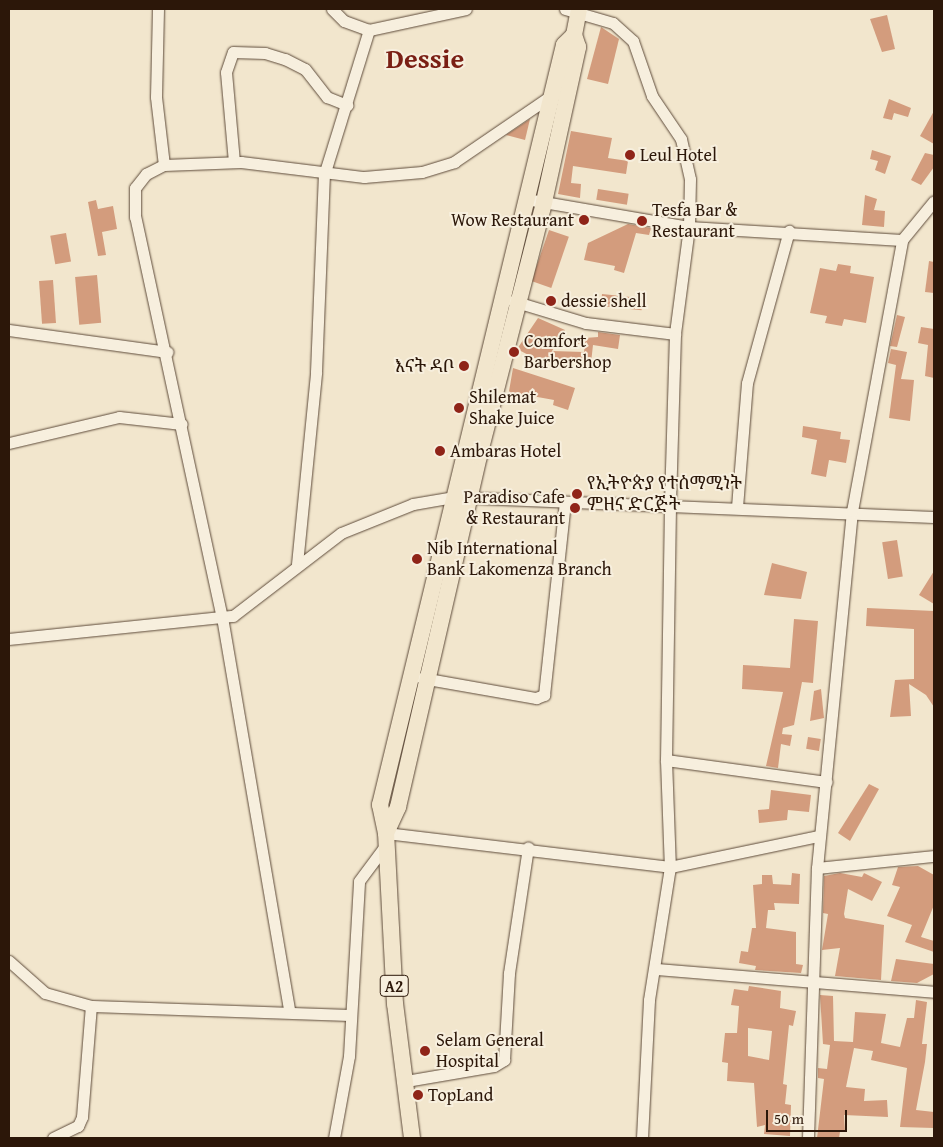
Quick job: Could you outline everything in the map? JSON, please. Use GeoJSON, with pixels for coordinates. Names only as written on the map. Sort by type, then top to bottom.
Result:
{"type":"FeatureCollection","features":[{"type":"Feature","properties":{"kind":"highway","name":"A2"},"geometry":{"type":"LineString","coordinates":[[510,301],[544,202],[560,94],[564,45],[574,35],[574,10]]}},
{"type":"Feature","properties":{"kind":"highway","name":"A2"},"geometry":{"type":"LineString","coordinates":[[412,1138],[395,1004],[385,839],[380,805],[410,677],[462,498],[510,301],[526,199],[560,94]]}},
{"type":"Feature","properties":{"kind":"highway","name":"A2"},"geometry":{"type":"LineString","coordinates":[[385,839],[398,807],[427,679],[462,498]]}},
{"type":"Feature","properties":{"kind":"street"},"geometry":{"type":"LineString","coordinates":[[158,9],[156,97],[164,165]]}},
{"type":"Feature","properties":{"kind":"street"},"geometry":{"type":"LineString","coordinates":[[332,9],[344,21],[369,30],[466,9]]}},
{"type":"Feature","properties":{"kind":"street"},"geometry":{"type":"LineString","coordinates":[[574,10],[613,23],[633,41],[652,96],[688,157],[690,227],[675,334],[670,506],[666,760],[670,867],[656,969],[649,1000],[642,1138]]}},
{"type":"Feature","properties":{"kind":"street"},"geometry":{"type":"LineString","coordinates":[[297,564],[316,372],[324,175],[369,30]]}},
{"type":"Feature","properties":{"kind":"street"},"geometry":{"type":"LineString","coordinates":[[234,162],[226,72],[233,52],[257,52],[285,59],[305,69],[327,98],[346,105]]}},
{"type":"Feature","properties":{"kind":"street"},"geometry":{"type":"LineString","coordinates":[[289,1009],[222,618],[133,197],[139,180],[164,165],[234,162],[324,175],[422,172],[454,162],[560,94]]}},
{"type":"Feature","properties":{"kind":"street"},"geometry":{"type":"LineString","coordinates":[[526,199],[690,227],[788,231],[902,240]]}},
{"type":"Feature","properties":{"kind":"street"},"geometry":{"type":"LineString","coordinates":[[808,1138],[817,868],[852,510],[902,240],[934,201]]}},
{"type":"Feature","properties":{"kind":"street"},"geometry":{"type":"LineString","coordinates":[[737,507],[747,383],[788,231]]}},
{"type":"Feature","properties":{"kind":"street"},"geometry":{"type":"LineString","coordinates":[[510,301],[586,323],[675,334]]}},
{"type":"Feature","properties":{"kind":"street"},"geometry":{"type":"LineString","coordinates":[[9,330],[167,352]]}},
{"type":"Feature","properties":{"kind":"street"},"geometry":{"type":"LineString","coordinates":[[9,443],[119,417],[140,416],[182,424]]}},
{"type":"Feature","properties":{"kind":"street"},"geometry":{"type":"LineString","coordinates":[[9,639],[222,618],[244,611],[297,564],[340,533],[384,514],[462,498],[565,503],[852,510],[934,517]]}},
{"type":"Feature","properties":{"kind":"street"},"geometry":{"type":"LineString","coordinates":[[410,677],[536,698],[544,695],[565,503]]}},
{"type":"Feature","properties":{"kind":"street"},"geometry":{"type":"LineString","coordinates":[[666,760],[826,782]]}},
{"type":"Feature","properties":{"kind":"street"},"geometry":{"type":"LineString","coordinates":[[334,1138],[351,1015],[359,881],[385,839],[528,847],[670,867],[820,836]]}},
{"type":"Feature","properties":{"kind":"street"},"geometry":{"type":"LineString","coordinates":[[406,1081],[494,1066],[504,1060],[510,972],[528,847]]}},
{"type":"Feature","properties":{"kind":"street"},"geometry":{"type":"LineString","coordinates":[[817,868],[934,856]]}},
{"type":"Feature","properties":{"kind":"street"},"geometry":{"type":"LineString","coordinates":[[9,961],[45,993],[91,1006],[289,1009],[351,1015]]}},
{"type":"Feature","properties":{"kind":"street"},"geometry":{"type":"LineString","coordinates":[[656,969],[812,984],[934,992]]}},
{"type":"Feature","properties":{"kind":"street"},"geometry":{"type":"LineString","coordinates":[[54,1138],[78,1126],[82,1118],[91,1006]]}},
{"type":"Feature","properties":{"kind":"building"},"geometry":{"type":"Polygon","coordinates":[[[887,15],[895,49],[882,52],[870,19],[887,15]]]}},
{"type":"Feature","properties":{"kind":"building"},"geometry":{"type":"Polygon","coordinates":[[[601,27],[619,39],[608,84],[587,79],[601,27]]]}},
{"type":"Feature","properties":{"kind":"building"},"geometry":{"type":"Polygon","coordinates":[[[889,99],[911,108],[908,117],[894,113],[892,120],[883,118],[889,99]]]}},
{"type":"Feature","properties":{"kind":"building"},"geometry":{"type":"Polygon","coordinates":[[[934,111],[934,144],[920,136],[934,111]]]}},
{"type":"Feature","properties":{"kind":"building"},"geometry":{"type":"Polygon","coordinates":[[[530,119],[525,140],[506,135],[530,119]]]}},
{"type":"Feature","properties":{"kind":"building"},"geometry":{"type":"Polygon","coordinates":[[[571,131],[612,138],[608,158],[628,161],[626,174],[573,166],[571,183],[581,184],[580,198],[558,194],[571,131]]]}},
{"type":"Feature","properties":{"kind":"building"},"geometry":{"type":"Polygon","coordinates":[[[872,150],[891,156],[885,174],[875,170],[878,161],[870,159],[872,150]]]}},
{"type":"Feature","properties":{"kind":"building"},"geometry":{"type":"Polygon","coordinates":[[[925,153],[934,155],[934,167],[921,185],[911,180],[925,153]]]}},
{"type":"Feature","properties":{"kind":"building"},"geometry":{"type":"Polygon","coordinates":[[[598,189],[629,194],[627,205],[596,200],[598,189]]]}},
{"type":"Feature","properties":{"kind":"building"},"geometry":{"type":"Polygon","coordinates":[[[865,195],[877,199],[874,210],[885,211],[884,227],[862,225],[865,195]]]}},
{"type":"Feature","properties":{"kind":"building"},"geometry":{"type":"Polygon","coordinates":[[[96,200],[98,209],[113,206],[117,229],[102,232],[106,255],[98,256],[88,202],[96,200]]]}},
{"type":"Feature","properties":{"kind":"building"},"geometry":{"type":"Polygon","coordinates":[[[628,224],[651,228],[649,235],[636,233],[624,273],[614,270],[615,266],[584,260],[588,243],[628,224]]]}},
{"type":"Feature","properties":{"kind":"building"},"geometry":{"type":"Polygon","coordinates":[[[549,230],[569,237],[551,288],[531,281],[549,230]]]}},
{"type":"Feature","properties":{"kind":"building"},"geometry":{"type":"Polygon","coordinates":[[[66,233],[71,262],[55,264],[50,236],[66,233]]]}},
{"type":"Feature","properties":{"kind":"building"},"geometry":{"type":"Polygon","coordinates":[[[929,261],[934,262],[934,293],[925,292],[929,261]]]}},
{"type":"Feature","properties":{"kind":"building"},"geometry":{"type":"Polygon","coordinates":[[[838,264],[851,266],[850,273],[874,277],[866,323],[844,319],[842,326],[825,323],[827,316],[810,313],[820,268],[836,271],[838,264]]]}},
{"type":"Feature","properties":{"kind":"building"},"geometry":{"type":"Polygon","coordinates":[[[97,275],[101,323],[79,325],[75,277],[97,275]]]}},
{"type":"Feature","properties":{"kind":"building"},"geometry":{"type":"Polygon","coordinates":[[[53,280],[56,323],[42,324],[39,281],[53,280]]]}},
{"type":"Feature","properties":{"kind":"building"},"geometry":{"type":"Polygon","coordinates":[[[602,294],[643,298],[642,310],[601,306],[602,294]]]}},
{"type":"Feature","properties":{"kind":"building"},"geometry":{"type":"Polygon","coordinates":[[[897,315],[905,317],[897,347],[890,346],[897,315]]]}},
{"type":"Feature","properties":{"kind":"building"},"geometry":{"type":"Polygon","coordinates":[[[538,318],[565,330],[552,351],[584,352],[585,344],[571,343],[572,339],[598,337],[598,332],[620,335],[618,349],[593,345],[591,363],[538,360],[517,349],[538,318]]]}},
{"type":"Feature","properties":{"kind":"building"},"geometry":{"type":"Polygon","coordinates":[[[921,327],[934,329],[934,378],[925,376],[928,345],[918,343],[921,327]]]}},
{"type":"Feature","properties":{"kind":"building"},"geometry":{"type":"Polygon","coordinates":[[[891,349],[907,352],[901,379],[914,380],[910,421],[889,418],[896,365],[888,363],[891,349]]]}},
{"type":"Feature","properties":{"kind":"building"},"geometry":{"type":"Polygon","coordinates":[[[513,368],[575,388],[568,410],[553,405],[554,400],[532,396],[530,402],[508,397],[513,368]]]}},
{"type":"Feature","properties":{"kind":"building"},"geometry":{"type":"Polygon","coordinates":[[[803,426],[841,432],[840,439],[850,440],[846,463],[829,460],[826,477],[811,474],[817,440],[802,437],[803,426]]]}},
{"type":"Feature","properties":{"kind":"building"},"geometry":{"type":"Polygon","coordinates":[[[897,540],[903,577],[888,579],[882,542],[897,540]]]}},
{"type":"Feature","properties":{"kind":"building"},"geometry":{"type":"Polygon","coordinates":[[[772,563],[807,572],[801,599],[764,595],[772,563]]]}},
{"type":"Feature","properties":{"kind":"building"},"geometry":{"type":"Polygon","coordinates":[[[934,571],[934,604],[919,595],[934,571]]]}},
{"type":"Feature","properties":{"kind":"building"},"geometry":{"type":"Polygon","coordinates":[[[867,608],[934,611],[934,707],[926,695],[909,684],[911,716],[890,717],[895,680],[914,679],[914,629],[866,626],[867,608]]]}},
{"type":"Feature","properties":{"kind":"building"},"geometry":{"type":"Polygon","coordinates":[[[794,619],[818,621],[813,683],[802,682],[794,725],[783,728],[782,734],[792,735],[790,746],[781,744],[778,768],[766,766],[783,692],[742,689],[743,665],[790,668],[794,619]]]}},
{"type":"Feature","properties":{"kind":"building"},"geometry":{"type":"Polygon","coordinates":[[[821,689],[824,718],[810,721],[814,691],[821,689]]]}},
{"type":"Feature","properties":{"kind":"building"},"geometry":{"type":"Polygon","coordinates":[[[808,737],[821,739],[819,751],[806,749],[808,737]]]}},
{"type":"Feature","properties":{"kind":"building"},"geometry":{"type":"Polygon","coordinates":[[[869,784],[879,789],[850,841],[838,833],[869,784]]]}},
{"type":"Feature","properties":{"kind":"building"},"geometry":{"type":"Polygon","coordinates":[[[771,790],[811,795],[809,812],[788,810],[787,820],[759,823],[758,810],[769,809],[771,790]]]}},
{"type":"Feature","properties":{"kind":"building"},"geometry":{"type":"Polygon","coordinates":[[[918,866],[934,875],[934,905],[921,937],[934,941],[934,952],[905,942],[912,925],[887,916],[900,887],[892,885],[898,867],[918,866]]]}},
{"type":"Feature","properties":{"kind":"building"},"geometry":{"type":"Polygon","coordinates":[[[792,873],[800,874],[799,904],[774,903],[775,910],[768,910],[766,928],[796,932],[796,964],[803,965],[801,973],[755,970],[756,966],[739,963],[741,951],[748,952],[752,928],[756,928],[753,885],[762,884],[762,875],[772,875],[773,884],[791,885],[792,873]]]}},
{"type":"Feature","properties":{"kind":"building"},"geometry":{"type":"Polygon","coordinates":[[[840,873],[862,877],[864,873],[882,882],[872,901],[848,889],[844,914],[845,918],[884,925],[881,980],[835,976],[840,948],[822,950],[828,914],[823,913],[824,876],[840,873]]]}},
{"type":"Feature","properties":{"kind":"building"},"geometry":{"type":"Polygon","coordinates":[[[896,959],[934,964],[934,974],[917,983],[891,981],[896,959]]]}},
{"type":"Feature","properties":{"kind":"building"},"geometry":{"type":"Polygon","coordinates":[[[749,986],[781,991],[780,1008],[796,1011],[793,1026],[789,1025],[783,1084],[787,1085],[785,1104],[791,1105],[790,1136],[764,1134],[765,1125],[757,1127],[754,1083],[727,1081],[728,1063],[722,1062],[725,1033],[737,1033],[739,1006],[731,1005],[734,989],[748,991],[749,986]],[[748,1028],[748,1056],[769,1060],[772,1031],[748,1028]]]}},
{"type":"Feature","properties":{"kind":"building"},"geometry":{"type":"Polygon","coordinates":[[[820,995],[833,996],[834,1041],[853,1042],[855,1012],[886,1014],[881,1043],[900,1047],[907,1018],[914,1018],[916,1000],[927,1002],[922,1044],[927,1044],[916,1110],[934,1112],[934,1128],[900,1127],[907,1068],[871,1060],[873,1051],[854,1048],[846,1087],[865,1089],[864,1101],[887,1100],[888,1117],[844,1115],[845,1132],[840,1132],[839,1138],[817,1138],[824,1079],[818,1078],[818,1068],[827,1069],[830,1045],[823,1044],[820,995]]]}},
{"type":"Feature","properties":{"kind":"place","name":"Leul Hotel"},"geometry":{"type":"Point","coordinates":[630,155]}},
{"type":"Feature","properties":{"kind":"place","name":"Wow Restaurant"},"geometry":{"type":"Point","coordinates":[584,220]}},
{"type":"Feature","properties":{"kind":"place","name":"Tesfa Bar & Restaurant"},"geometry":{"type":"Point","coordinates":[642,221]}},
{"type":"Feature","properties":{"kind":"place","name":"dessie shell"},"geometry":{"type":"Point","coordinates":[551,301]}},
{"type":"Feature","properties":{"kind":"place","name":"Comfort Barbershop"},"geometry":{"type":"Point","coordinates":[514,352]}},
{"type":"Feature","properties":{"kind":"place","name":"እናት ዳቦ"},"geometry":{"type":"Point","coordinates":[464,366]}},
{"type":"Feature","properties":{"kind":"place","name":"Shilemat Shake Juice"},"geometry":{"type":"Point","coordinates":[459,408]}},
{"type":"Feature","properties":{"kind":"place","name":"Ambaras Hotel"},"geometry":{"type":"Point","coordinates":[440,451]}},
{"type":"Feature","properties":{"kind":"place","name":"የኢትዮጵያ የተስማሚነት ምዘና ድርጅት"},"geometry":{"type":"Point","coordinates":[577,494]}},
{"type":"Feature","properties":{"kind":"place","name":"Paradiso Cafe & Restaurant"},"geometry":{"type":"Point","coordinates":[575,508]}},
{"type":"Feature","properties":{"kind":"place","name":"Nib International Bank Lakomenza Branch"},"geometry":{"type":"Point","coordinates":[417,559]}},
{"type":"Feature","properties":{"kind":"place","name":"Selam General Hospital"},"geometry":{"type":"Point","coordinates":[425,1051]}},
{"type":"Feature","properties":{"kind":"place","name":"TopLand"},"geometry":{"type":"Point","coordinates":[418,1095]}},
{"type":"Feature","properties":{"kind":"district","name":"Dessie"},"geometry":{"type":"Point","coordinates":[425,58]}}]}
